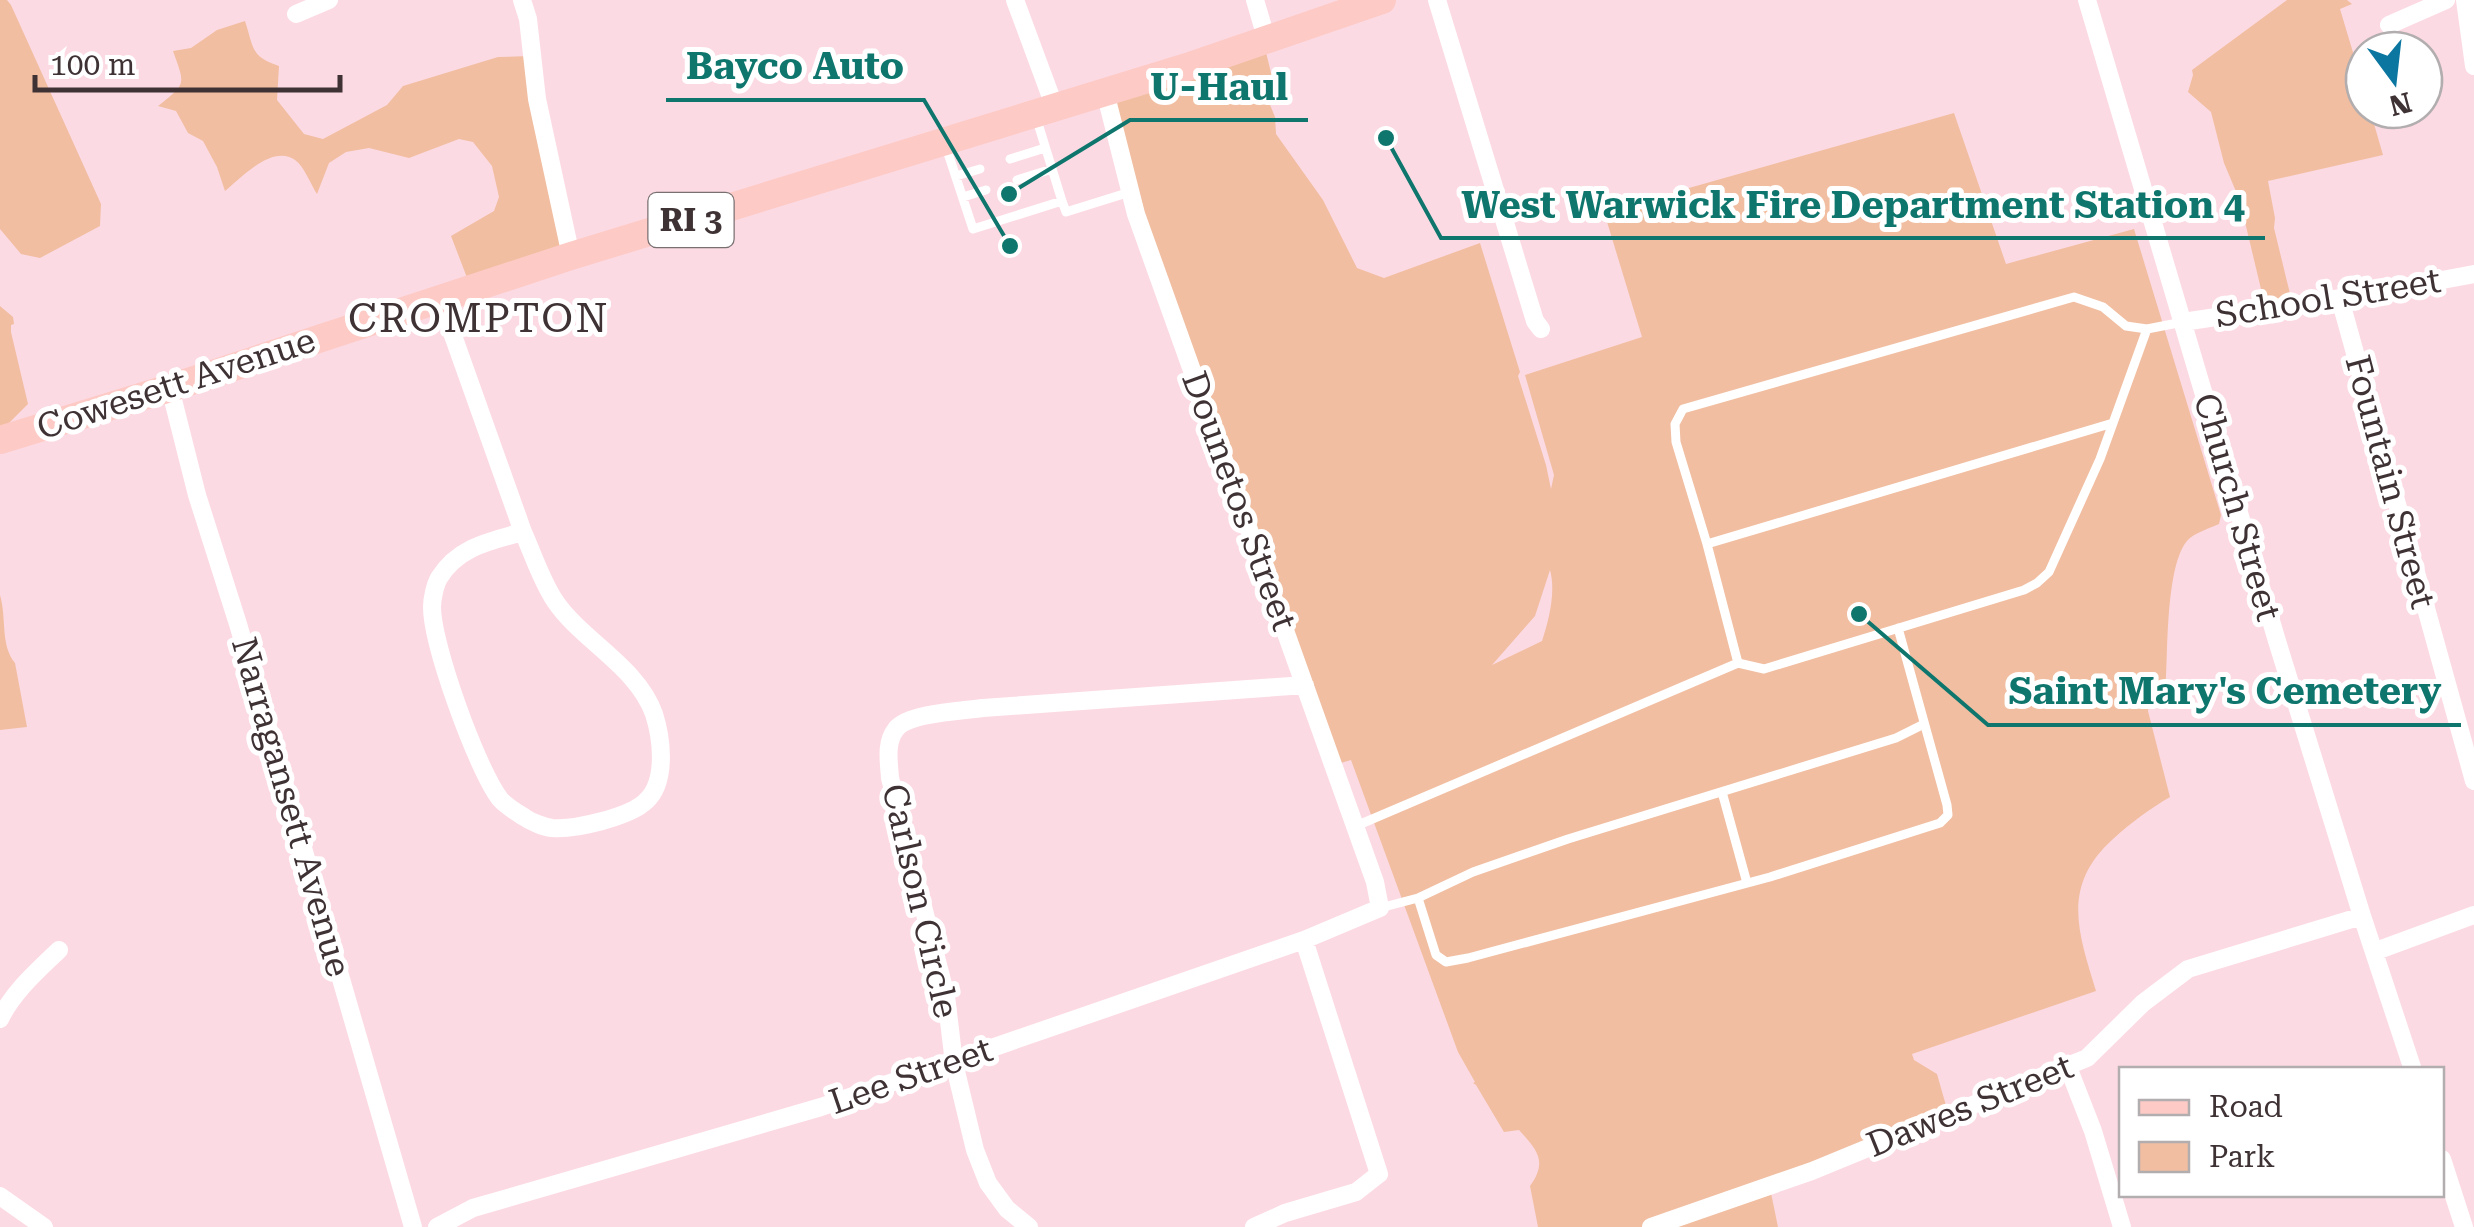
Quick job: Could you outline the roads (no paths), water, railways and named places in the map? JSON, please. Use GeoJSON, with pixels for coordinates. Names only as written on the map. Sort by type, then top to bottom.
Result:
{"type":"FeatureCollection","features":[{"type":"Feature","properties":{"kind":"main road","name":"Cowesett Avenue"},"geometry":{"type":"LineString","coordinates":[[0,440],[571,256],[1267,41],[1382,0]]}},
{"type":"Feature","properties":{"kind":"street"},"geometry":{"type":"LineString","coordinates":[[296,14],[330,0]]}},
{"type":"Feature","properties":{"kind":"street"},"geometry":{"type":"LineString","coordinates":[[522,0],[528,19],[537,99],[571,256]]}},
{"type":"Feature","properties":{"kind":"street"},"geometry":{"type":"LineString","coordinates":[[1014,0],[1045,111]]}},
{"type":"Feature","properties":{"kind":"street"},"geometry":{"type":"LineString","coordinates":[[1255,0],[1267,41]]}},
{"type":"Feature","properties":{"kind":"street"},"geometry":{"type":"LineString","coordinates":[[1437,0],[1535,321],[1542,330]]}},
{"type":"Feature","properties":{"kind":"street","name":"Church Street"},"geometry":{"type":"LineString","coordinates":[[2086,0],[2276,641],[2412,1067]]}},
{"type":"Feature","properties":{"kind":"street"},"geometry":{"type":"LineString","coordinates":[[2389,25],[2446,0]]}},
{"type":"Feature","properties":{"kind":"street"},"geometry":{"type":"LineString","coordinates":[[2465,0],[2474,66]]}},
{"type":"Feature","properties":{"kind":"street","name":"Dounetos Street"},"geometry":{"type":"LineString","coordinates":[[1105,92],[1130,192],[1375,882],[1380,908]]}},
{"type":"Feature","properties":{"kind":"street","name":"School Street"},"geometry":{"type":"LineString","coordinates":[[2183,322],[2474,274]]}},
{"type":"Feature","properties":{"kind":"street","name":"Fountain Street"},"geometry":{"type":"LineString","coordinates":[[2340,298],[2474,781]]}},
{"type":"Feature","properties":{"kind":"street"},"geometry":{"type":"LineString","coordinates":[[440,299],[522,532],[555,600],[638,687],[653,713],[660,746],[659,778],[647,801],[622,814],[552,828],[514,810],[502,801],[484,773],[452,689],[432,606],[437,580],[455,559],[478,544],[522,532]]}},
{"type":"Feature","properties":{"kind":"street","name":"Narragansett Avenue"},"geometry":{"type":"LineString","coordinates":[[170,388],[198,496],[413,1227]]}},
{"type":"Feature","properties":{"kind":"street","name":"Carlson Circle"},"geometry":{"type":"LineString","coordinates":[[1028,1227],[1007,1209],[988,1183],[975,1150],[954,1063],[946,996],[890,778],[888,748],[896,728],[910,720],[983,708],[1304,685]]}},
{"type":"Feature","properties":{"kind":"street","name":"Lee Street"},"geometry":{"type":"LineString","coordinates":[[437,1227],[473,1208],[821,1107],[954,1063],[1304,940],[1380,908]]}},
{"type":"Feature","properties":{"kind":"street"},"geometry":{"type":"LineString","coordinates":[[2376,951],[2474,915]]}},
{"type":"Feature","properties":{"kind":"street","name":"Dawes Street"},"geometry":{"type":"LineString","coordinates":[[1651,1227],[1928,1125],[2087,1058],[2143,1003],[2188,969],[2362,916]]}},
{"type":"Feature","properties":{"kind":"street"},"geometry":{"type":"LineString","coordinates":[[1254,1227],[1356,1192],[1379,1174],[1304,940]]}},
{"type":"Feature","properties":{"kind":"street"},"geometry":{"type":"LineString","coordinates":[[0,1018],[25,984],[58,950]]}},
{"type":"Feature","properties":{"kind":"street"},"geometry":{"type":"LineString","coordinates":[[2068,1067],[2122,1227]]}},
{"type":"Feature","properties":{"kind":"street"},"geometry":{"type":"LineString","coordinates":[[2444,1166],[2464,1227]]}},
{"type":"Feature","properties":{"kind":"street"},"geometry":{"type":"LineString","coordinates":[[0,1196],[44,1227]]}},
{"type":"Feature","properties":{"kind":"lane"},"geometry":{"type":"LineString","coordinates":[[1045,111],[1045,148],[1066,212],[1130,192]]}},
{"type":"Feature","properties":{"kind":"lane"},"geometry":{"type":"LineString","coordinates":[[944,142],[974,228],[1062,201]]}},
{"type":"Feature","properties":{"kind":"lane"},"geometry":{"type":"LineString","coordinates":[[1010,159],[1045,148]]}},
{"type":"Feature","properties":{"kind":"lane"},"geometry":{"type":"LineString","coordinates":[[956,176],[980,168]]}},
{"type":"Feature","properties":{"kind":"lane"},"geometry":{"type":"LineString","coordinates":[[1017,180],[1052,169]]}},
{"type":"Feature","properties":{"kind":"lane"},"geometry":{"type":"LineString","coordinates":[[963,197],[986,190]]}},
{"type":"Feature","properties":{"kind":"lane"},"geometry":{"type":"LineString","coordinates":[[1738,663],[1676,442],[1675,424],[1683,408],[2074,297],[2102,307],[2126,326],[2146,328],[2183,322]]}},
{"type":"Feature","properties":{"kind":"lane"},"geometry":{"type":"LineString","coordinates":[[1355,827],[1738,663],[1764,668],[2037,583],[2049,572],[2100,459],[2146,328]]}},
{"type":"Feature","properties":{"kind":"lane"},"geometry":{"type":"LineString","coordinates":[[1707,544],[2112,423]]}},
{"type":"Feature","properties":{"kind":"lane"},"geometry":{"type":"LineString","coordinates":[[1418,898],[1436,955],[1446,962],[1747,883],[1940,824],[1948,815],[1947,805],[1898,628]]}},
{"type":"Feature","properties":{"kind":"lane"},"geometry":{"type":"LineString","coordinates":[[1380,908],[1418,898],[1473,872],[1568,839],[1896,738],[1924,724]]}},
{"type":"Feature","properties":{"kind":"lane"},"geometry":{"type":"LineString","coordinates":[[1722,792],[1747,883]]}},
{"type":"Feature","properties":{"kind":"place","name":"West Warwick Fire Department Station 4"},"geometry":{"type":"Point","coordinates":[1386,138]}},
{"type":"Feature","properties":{"kind":"place","name":"U-Haul"},"geometry":{"type":"Point","coordinates":[1009,194]}},
{"type":"Feature","properties":{"kind":"place","name":"Bayco Auto"},"geometry":{"type":"Point","coordinates":[1010,246]}},
{"type":"Feature","properties":{"kind":"place","name":"Saint Mary's Cemetery"},"geometry":{"type":"Point","coordinates":[1859,614]}},
{"type":"Feature","properties":{"kind":"district","name":"CROMPTON"},"geometry":{"type":"Point","coordinates":[479,318]}}]}
